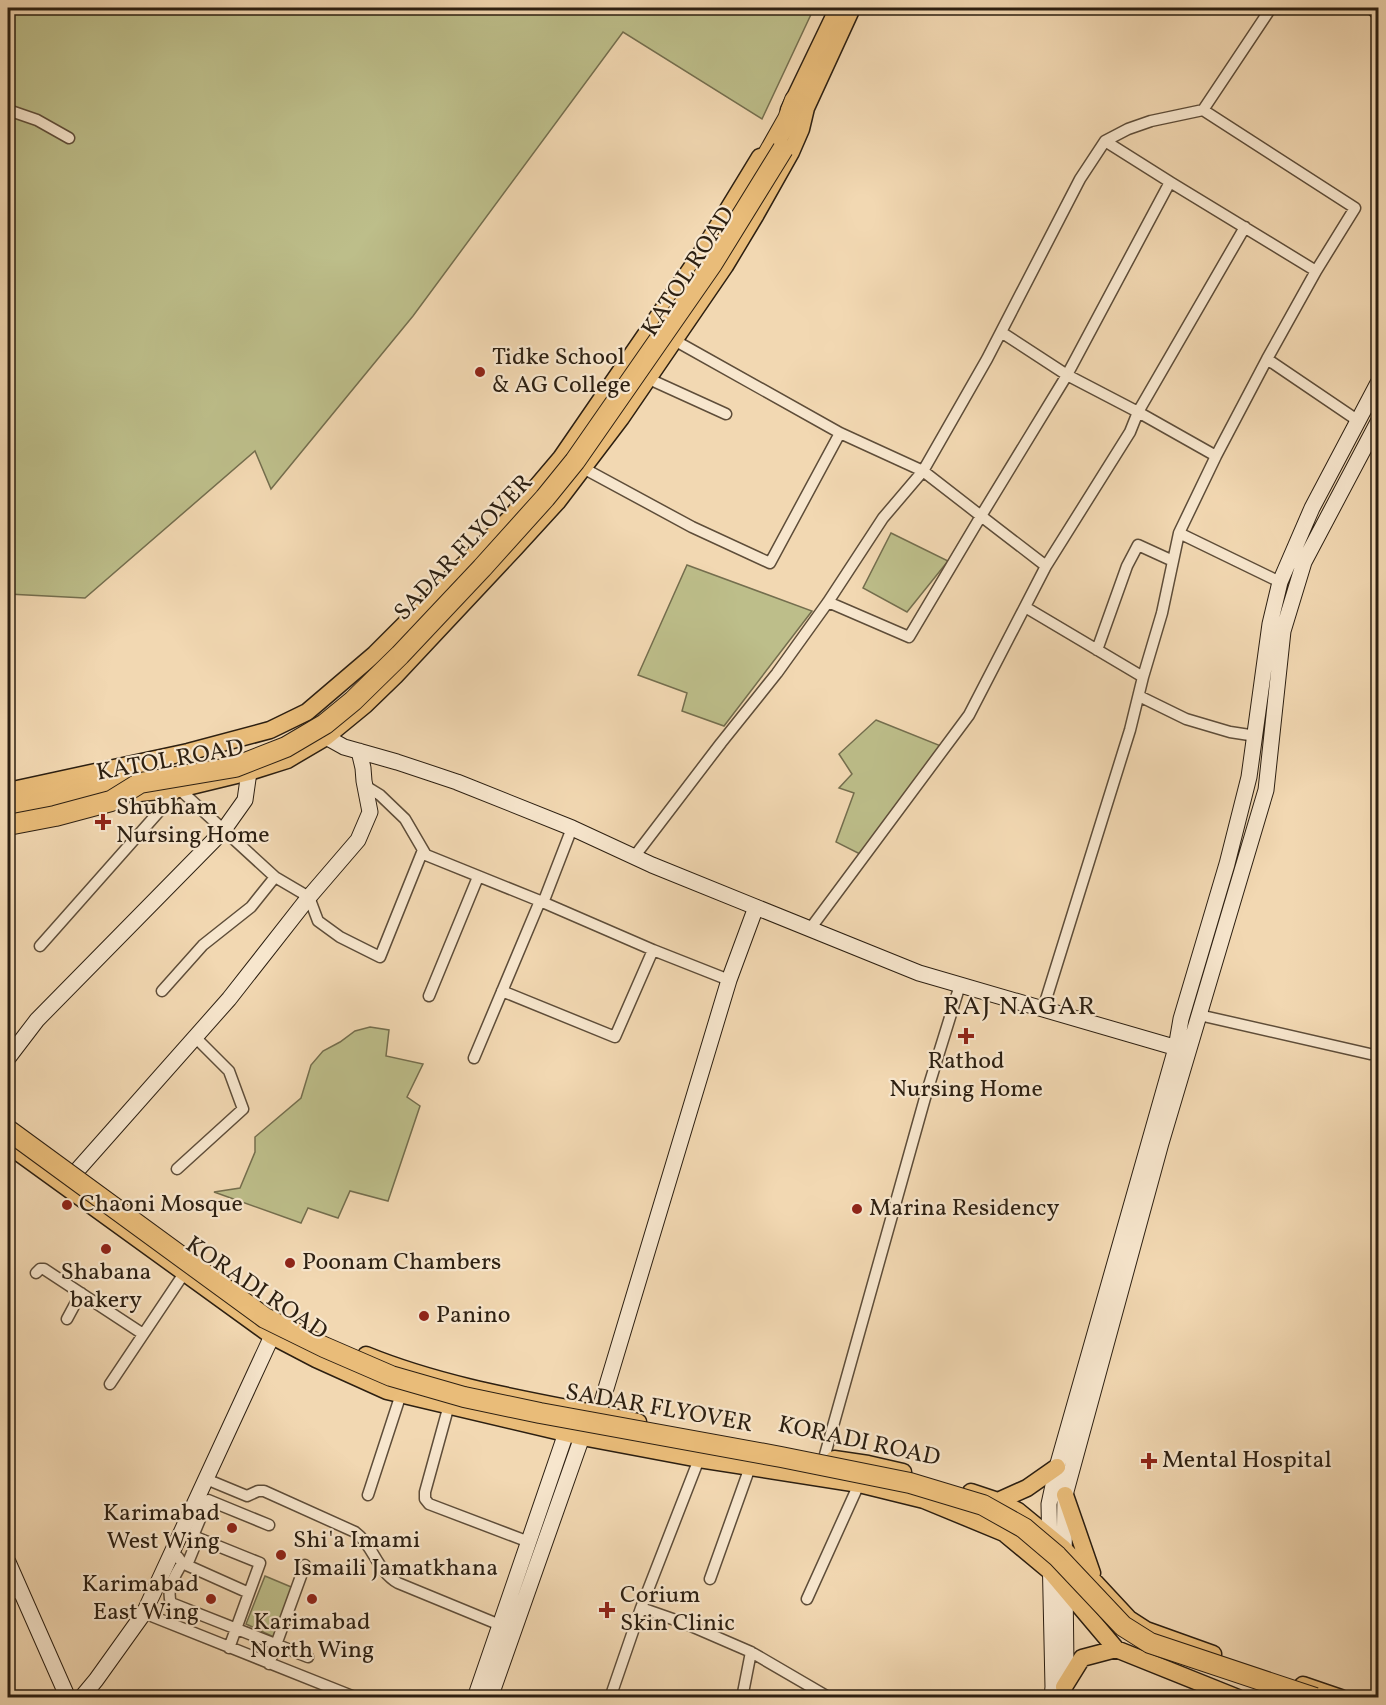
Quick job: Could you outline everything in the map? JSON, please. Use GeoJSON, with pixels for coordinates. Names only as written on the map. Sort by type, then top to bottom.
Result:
{"type":"FeatureCollection","features":[{"type":"Feature","properties":{"kind":"highway","name":"SADAR FLYOVER"},"geometry":{"type":"LineString","coordinates":[[8,825],[55,816],[111,801],[140,783],[235,767],[286,747],[325,724],[353,701],[482,568],[575,461],[712,264],[779,146],[800,104]]}},
{"type":"Feature","properties":{"kind":"highway","name":"SADAR FLYOVER"},"geometry":{"type":"LineString","coordinates":[[8,803],[148,775],[206,766],[284,739],[345,697],[497,544],[570,458],[705,262],[779,146]]}},
{"type":"Feature","properties":{"kind":"highway","name":"SADAR FLYOVER"},"geometry":{"type":"LineString","coordinates":[[8,1130],[265,1318],[391,1376],[464,1397],[540,1413],[910,1483],[983,1505],[1024,1528],[1057,1556],[1123,1626],[1150,1642],[1315,1698]]}},
{"type":"Feature","properties":{"kind":"highway","name":"SADAR FLYOVER"},"geometry":{"type":"LineString","coordinates":[[8,1136],[268,1327],[385,1382],[533,1418],[905,1488],[978,1512],[1024,1540],[1073,1585],[1115,1631],[1137,1646],[1195,1671],[1273,1698]]}},
{"type":"Feature","properties":{"kind":"main road","name":"KATOL ROAD"},"geometry":{"type":"LineString","coordinates":[[8,816],[93,799],[179,789],[287,760],[326,737],[365,705],[395,676],[558,501],[649,379],[725,266],[791,152],[801,129],[800,104],[838,8]]}},
{"type":"Feature","properties":{"kind":"main road","name":"KATOL ROAD"},"geometry":{"type":"LineString","coordinates":[[8,790],[188,752],[270,730],[307,712],[375,654],[510,518],[561,458],[699,257],[800,104],[852,8]]}},
{"type":"Feature","properties":{"kind":"main road"},"geometry":{"type":"LineString","coordinates":[[1375,8],[1378,11]]}},
{"type":"Feature","properties":{"kind":"main road"},"geometry":{"type":"LineString","coordinates":[[1060,1694],[1066,1666],[1063,1548],[1065,1495],[1161,1143],[1183,1050],[1181,1019],[1227,864],[1249,777],[1270,624],[1280,582],[1312,508],[1378,383]]}},
{"type":"Feature","properties":{"kind":"main road"},"geometry":{"type":"LineString","coordinates":[[1060,1694],[1053,1687],[1049,1537],[1049,1504],[1057,1467],[1183,1050],[1199,1015],[1266,790],[1283,631],[1304,562],[1378,422]]}},
{"type":"Feature","properties":{"kind":"main road"},"geometry":{"type":"LineString","coordinates":[[307,712],[326,737],[344,747],[457,782],[919,973],[1183,1050]]}},
{"type":"Feature","properties":{"kind":"main road"},"geometry":{"type":"LineString","coordinates":[[63,1186],[229,999],[309,897],[358,840],[370,812],[359,751]]}},
{"type":"Feature","properties":{"kind":"main road"},"geometry":{"type":"LineString","coordinates":[[8,1058],[37,1020],[223,831],[245,800],[249,772]]}},
{"type":"Feature","properties":{"kind":"main road"},"geometry":{"type":"LineString","coordinates":[[475,1698],[529,1542],[580,1436],[598,1413],[729,980],[756,907]]}},
{"type":"Feature","properties":{"kind":"main road","name":"KORADI ROAD"},"geometry":{"type":"LineString","coordinates":[[8,1121],[230,1286],[279,1317],[393,1366],[437,1379],[556,1406],[868,1464],[924,1478],[998,1501],[1018,1511],[1063,1548]]}},
{"type":"Feature","properties":{"kind":"main road","name":"KORADI ROAD"},"geometry":{"type":"LineString","coordinates":[[8,1145],[272,1336],[387,1391],[580,1436],[699,1459],[859,1484],[924,1500],[1004,1533],[1051,1572],[1065,1588]]}},
{"type":"Feature","properties":{"kind":"main road"},"geometry":{"type":"LineString","coordinates":[[81,1698],[144,1613],[272,1336]]}},
{"type":"Feature","properties":{"kind":"main road"},"geometry":{"type":"LineString","coordinates":[[490,1698],[580,1436]]}},
{"type":"Feature","properties":{"kind":"main road"},"geometry":{"type":"LineString","coordinates":[[998,1501],[1027,1488],[1057,1467]]}},
{"type":"Feature","properties":{"kind":"main road"},"geometry":{"type":"LineString","coordinates":[[1065,1495],[1095,1582]]}},
{"type":"Feature","properties":{"kind":"main road"},"geometry":{"type":"LineString","coordinates":[[1063,1548],[1129,1619],[1146,1630],[1341,1698]]}},
{"type":"Feature","properties":{"kind":"main road"},"geometry":{"type":"LineString","coordinates":[[8,1562],[14,1594],[68,1698]]}},
{"type":"Feature","properties":{"kind":"main road"},"geometry":{"type":"LineString","coordinates":[[1065,1588],[1116,1649],[1238,1698]]}},
{"type":"Feature","properties":{"kind":"main road"},"geometry":{"type":"LineString","coordinates":[[1060,1694],[1082,1658],[1116,1649]]}},
{"type":"Feature","properties":{"kind":"street"},"geometry":{"type":"LineString","coordinates":[[634,857],[777,673],[828,602],[883,518],[922,471],[1000,332],[1080,179],[1106,141],[1128,129],[1151,121],[1203,110],[1271,8]]}},
{"type":"Feature","properties":{"kind":"street"},"geometry":{"type":"LineString","coordinates":[[8,110],[37,120],[69,138]]}},
{"type":"Feature","properties":{"kind":"street"},"geometry":{"type":"LineString","coordinates":[[1043,1009],[1130,730],[1162,613],[1179,533],[1267,359],[1316,271],[1355,208],[1203,110]]}},
{"type":"Feature","properties":{"kind":"street"},"geometry":{"type":"LineString","coordinates":[[1106,141],[1316,271]]}},
{"type":"Feature","properties":{"kind":"street"},"geometry":{"type":"LineString","coordinates":[[828,602],[909,637],[1067,375],[1170,182]]}},
{"type":"Feature","properties":{"kind":"street"},"geometry":{"type":"LineString","coordinates":[[810,929],[969,715],[1046,566],[1130,432],[1138,412],[1245,227]]}},
{"type":"Feature","properties":{"kind":"street"},"geometry":{"type":"LineString","coordinates":[[1000,332],[1067,375],[1216,456]]}},
{"type":"Feature","properties":{"kind":"street"},"geometry":{"type":"LineString","coordinates":[[674,340],[840,433],[922,471],[1046,566]]}},
{"type":"Feature","properties":{"kind":"street"},"geometry":{"type":"LineString","coordinates":[[1267,359],[1357,420]]}},
{"type":"Feature","properties":{"kind":"street"},"geometry":{"type":"LineString","coordinates":[[649,379],[726,414]]}},
{"type":"Feature","properties":{"kind":"street"},"geometry":{"type":"LineString","coordinates":[[583,468],[692,527],[770,563],[840,433]]}},
{"type":"Feature","properties":{"kind":"street"},"geometry":{"type":"LineString","coordinates":[[1179,533],[1280,582]]}},
{"type":"Feature","properties":{"kind":"street"},"geometry":{"type":"LineString","coordinates":[[1096,650],[1127,566],[1138,545],[1173,561]]}},
{"type":"Feature","properties":{"kind":"street"},"geometry":{"type":"LineString","coordinates":[[1025,607],[1143,677]]}},
{"type":"Feature","properties":{"kind":"street"},"geometry":{"type":"LineString","coordinates":[[1139,696],[1186,719],[1230,732],[1256,736]]}},
{"type":"Feature","properties":{"kind":"street"},"geometry":{"type":"LineString","coordinates":[[364,781],[367,787],[380,795],[405,819],[426,855],[729,980]]}},
{"type":"Feature","properties":{"kind":"street"},"geometry":{"type":"LineString","coordinates":[[40,946],[179,789],[275,877],[309,897],[318,921],[340,937],[380,957],[423,850]]}},
{"type":"Feature","properties":{"kind":"street"},"geometry":{"type":"LineString","coordinates":[[474,1058],[572,828]]}},
{"type":"Feature","properties":{"kind":"street"},"geometry":{"type":"LineString","coordinates":[[162,991],[203,945],[251,907],[275,877]]}},
{"type":"Feature","properties":{"kind":"street"},"geometry":{"type":"LineString","coordinates":[[429,996],[478,877]]}},
{"type":"Feature","properties":{"kind":"street"},"geometry":{"type":"LineString","coordinates":[[502,991],[615,1037],[653,950]]}},
{"type":"Feature","properties":{"kind":"street"},"geometry":{"type":"LineString","coordinates":[[818,1477],[826,1458],[925,1098],[960,985]]}},
{"type":"Feature","properties":{"kind":"street"},"geometry":{"type":"LineString","coordinates":[[1199,1015],[1370,1054]]}},
{"type":"Feature","properties":{"kind":"street"},"geometry":{"type":"LineString","coordinates":[[177,1169],[243,1109],[229,1071],[195,1037]]}},
{"type":"Feature","properties":{"kind":"street"},"geometry":{"type":"LineString","coordinates":[[36,1273],[44,1269],[143,1334]]}},
{"type":"Feature","properties":{"kind":"street"},"geometry":{"type":"LineString","coordinates":[[110,1384],[185,1272]]}},
{"type":"Feature","properties":{"kind":"street"},"geometry":{"type":"LineString","coordinates":[[67,1319],[81,1293]]}},
{"type":"Feature","properties":{"kind":"street"},"geometry":{"type":"LineString","coordinates":[[368,1495],[401,1394]]}},
{"type":"Feature","properties":{"kind":"street"},"geometry":{"type":"LineString","coordinates":[[449,1405],[425,1499],[429,1504],[529,1542]]}},
{"type":"Feature","properties":{"kind":"street"},"geometry":{"type":"LineString","coordinates":[[610,1698],[641,1608],[699,1459]]}},
{"type":"Feature","properties":{"kind":"street"},"geometry":{"type":"LineString","coordinates":[[710,1579],[750,1467]]}},
{"type":"Feature","properties":{"kind":"street"},"geometry":{"type":"LineString","coordinates":[[206,1479],[247,1496],[264,1491],[355,1532],[365,1541],[388,1577],[500,1625]]}},
{"type":"Feature","properties":{"kind":"street"},"geometry":{"type":"LineString","coordinates":[[807,1599],[859,1484]]}},
{"type":"Feature","properties":{"kind":"street"},"geometry":{"type":"LineString","coordinates":[[269,1525],[208,1500],[184,1564],[169,1589],[169,1597],[171,1603],[308,1657]]}},
{"type":"Feature","properties":{"kind":"street"},"geometry":{"type":"LineString","coordinates":[[195,1537],[174,1547],[184,1564],[249,1593]]}},
{"type":"Feature","properties":{"kind":"street"},"geometry":{"type":"LineString","coordinates":[[195,1537],[260,1563],[229,1648]]}},
{"type":"Feature","properties":{"kind":"street"},"geometry":{"type":"LineString","coordinates":[[269,1664],[305,1565]]}},
{"type":"Feature","properties":{"kind":"street"},"geometry":{"type":"LineString","coordinates":[[641,1608],[684,1623],[751,1652],[830,1698]]}},
{"type":"Feature","properties":{"kind":"street"},"geometry":{"type":"LineString","coordinates":[[144,1613],[357,1698]]}},
{"type":"Feature","properties":{"kind":"street"},"geometry":{"type":"LineString","coordinates":[[742,1698],[751,1652]]}},
{"type":"Feature","properties":{"kind":"green space"},"geometry":{"type":"Polygon","coordinates":[[[8,8],[814,8],[762,119],[623,32],[413,316],[271,489],[255,451],[85,598],[8,594],[8,8]]]}},
{"type":"Feature","properties":{"kind":"green space"},"geometry":{"type":"Polygon","coordinates":[[[891,533],[948,561],[907,612],[863,588],[891,533]]]}},
{"type":"Feature","properties":{"kind":"green space"},"geometry":{"type":"Polygon","coordinates":[[[687,565],[812,611],[724,726],[682,711],[687,693],[638,675],[687,565]]]}},
{"type":"Feature","properties":{"kind":"green space"},"geometry":{"type":"Polygon","coordinates":[[[876,720],[941,746],[862,855],[836,842],[854,793],[839,788],[852,774],[839,754],[876,720]]]}},
{"type":"Feature","properties":{"kind":"green space"},"geometry":{"type":"Polygon","coordinates":[[[370,1027],[389,1030],[386,1056],[423,1064],[407,1097],[420,1106],[388,1201],[350,1191],[338,1218],[308,1208],[301,1223],[214,1192],[240,1188],[255,1152],[255,1137],[301,1098],[311,1065],[323,1051],[355,1031],[370,1027]]]}},
{"type":"Feature","properties":{"kind":"green space"},"geometry":{"type":"Polygon","coordinates":[[[265,1576],[296,1589],[276,1638],[246,1624],[265,1576]]]}},
{"type":"Feature","properties":{"kind":"place","name":"Tidke School & AG College"},"geometry":{"type":"Point","coordinates":[480,372]}},
{"type":"Feature","properties":{"kind":"place","name":"Shubham Nursing Home"},"geometry":{"type":"Point","coordinates":[103,822]}},
{"type":"Feature","properties":{"kind":"place","name":"Rathod Nursing Home"},"geometry":{"type":"Point","coordinates":[966,1036]}},
{"type":"Feature","properties":{"kind":"place","name":"Chaoni Mosque"},"geometry":{"type":"Point","coordinates":[67,1205]}},
{"type":"Feature","properties":{"kind":"place","name":"Marina Residency"},"geometry":{"type":"Point","coordinates":[857,1209]}},
{"type":"Feature","properties":{"kind":"place","name":"Shabana bakery"},"geometry":{"type":"Point","coordinates":[106,1249]}},
{"type":"Feature","properties":{"kind":"place","name":"Poonam Chambers"},"geometry":{"type":"Point","coordinates":[290,1263]}},
{"type":"Feature","properties":{"kind":"place","name":"Panino"},"geometry":{"type":"Point","coordinates":[424,1316]}},
{"type":"Feature","properties":{"kind":"place","name":"Mental Hospital"},"geometry":{"type":"Point","coordinates":[1149,1461]}},
{"type":"Feature","properties":{"kind":"place","name":"Karimabad West Wing"},"geometry":{"type":"Point","coordinates":[232,1528]}},
{"type":"Feature","properties":{"kind":"place","name":"Shi'a Imami Ismaili Jamatkhana"},"geometry":{"type":"Point","coordinates":[281,1555]}},
{"type":"Feature","properties":{"kind":"place","name":"Karimabad East Wing"},"geometry":{"type":"Point","coordinates":[211,1599]}},
{"type":"Feature","properties":{"kind":"place","name":"Karimabad North Wing"},"geometry":{"type":"Point","coordinates":[312,1599]}},
{"type":"Feature","properties":{"kind":"place","name":"Corium Skin Clinic"},"geometry":{"type":"Point","coordinates":[607,1610]}},
{"type":"Feature","properties":{"kind":"district","name":"RAJ NAGAR"},"geometry":{"type":"Point","coordinates":[1020,1007]}}]}
